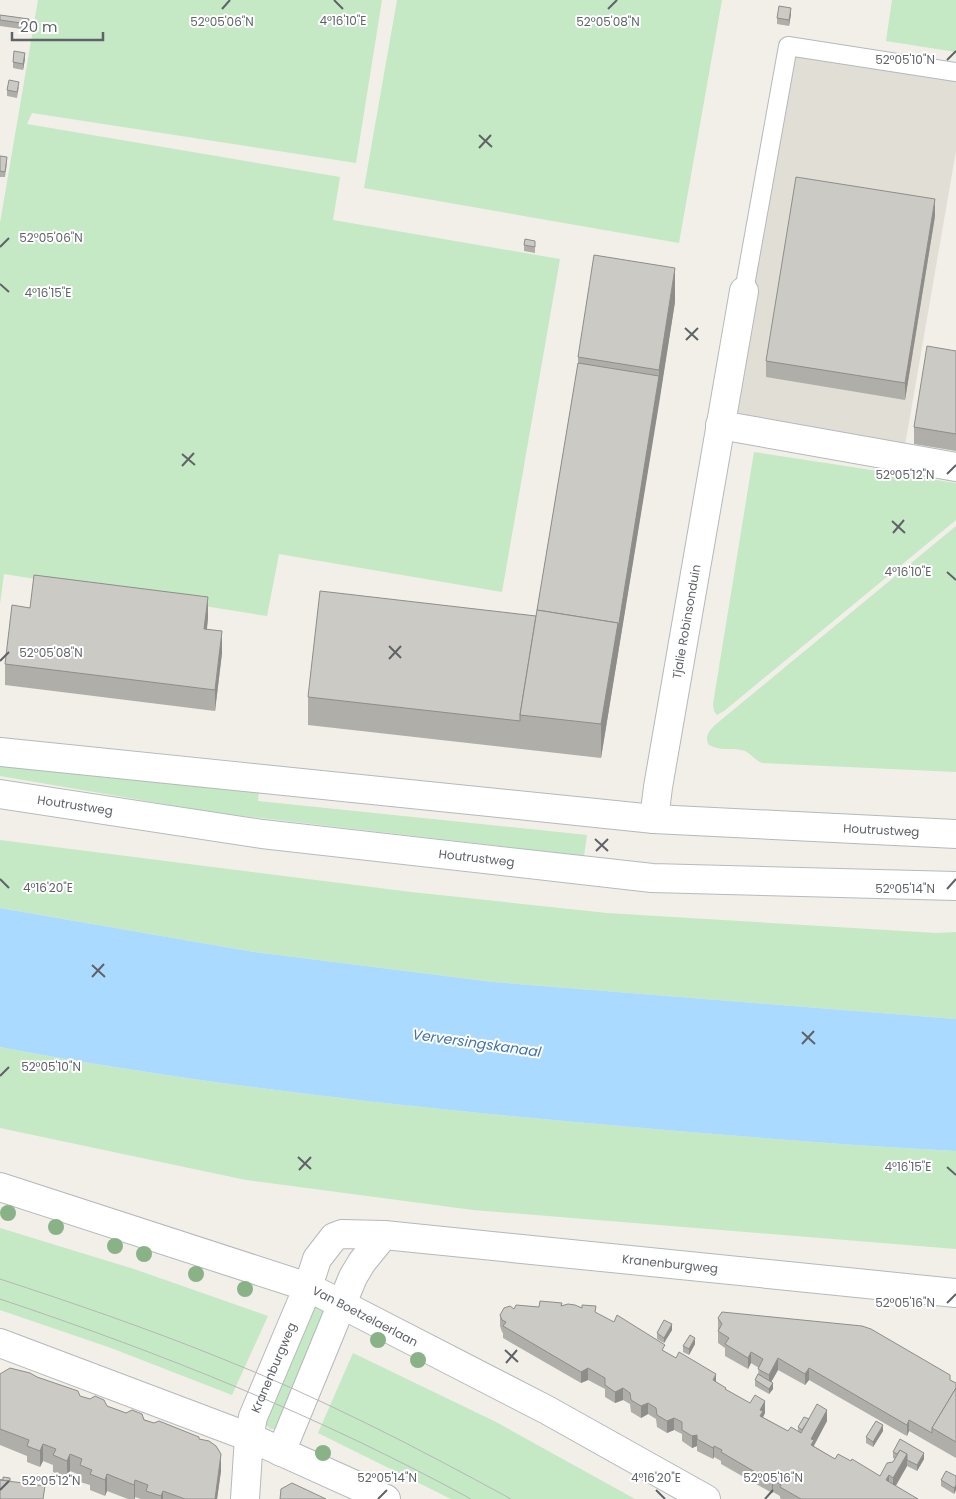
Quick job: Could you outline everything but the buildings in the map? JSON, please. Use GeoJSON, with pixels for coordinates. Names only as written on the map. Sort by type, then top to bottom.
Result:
{"type":"FeatureCollection","features":[{"type":"Feature","properties":{"kind":"street","name":"Tjalie Robinsonduin"},"geometry":{"type":"LineString","coordinates":[[654,819],[659,780],[744,291]]}},
{"type":"Feature","properties":{"kind":"street"},"geometry":{"type":"LineString","coordinates":[[720,425],[956,467]]}},
{"type":"Feature","properties":{"kind":"street","name":"Houtrustweg"},"geometry":{"type":"LineString","coordinates":[[0,752],[654,819],[956,834]]}},
{"type":"Feature","properties":{"kind":"street","name":"Houtrustweg"},"geometry":{"type":"LineString","coordinates":[[0,794],[262,834],[652,878],[956,886]]}},
{"type":"Feature","properties":{"kind":"street","name":"Van Boetzelaerlaan"},"geometry":{"type":"LineString","coordinates":[[0,1187],[308,1287],[547,1410],[706,1499]]}},
{"type":"Feature","properties":{"kind":"street","name":"Kranenburgweg"},"geometry":{"type":"LineString","coordinates":[[245,1499],[249,1437],[253,1417],[308,1287],[317,1259],[334,1237],[342,1234],[384,1235],[956,1293]]}},
{"type":"Feature","properties":{"kind":"street"},"geometry":{"type":"LineString","coordinates":[[281,1452],[353,1277],[362,1262],[384,1235]]}},
{"type":"Feature","properties":{"kind":"street"},"geometry":{"type":"LineString","coordinates":[[0,1343],[249,1437],[386,1499]]}},
{"type":"Feature","properties":{"kind":"lane"},"geometry":{"type":"LineString","coordinates":[[744,291],[788,46],[956,72]]}},
{"type":"Feature","properties":{"kind":"shaded area"},"geometry":{"type":"Polygon","coordinates":[[[789,47],[956,74],[956,151],[903,457],[722,424],[789,47]]]}},
{"type":"Feature","properties":{"kind":"green space"},"geometry":{"type":"Polygon","coordinates":[[[38,0],[382,0],[356,163],[32,113],[27,124],[340,177],[333,220],[560,259],[502,592],[279,554],[267,616],[4,574],[0,604],[0,223],[38,0]]]}},
{"type":"Feature","properties":{"kind":"green space"},"geometry":{"type":"Polygon","coordinates":[[[397,0],[722,0],[679,243],[364,188],[397,0]]]}},
{"type":"Feature","properties":{"kind":"green space"},"geometry":{"type":"Polygon","coordinates":[[[892,0],[956,0],[956,52],[886,41],[892,0]]]}},
{"type":"Feature","properties":{"kind":"green space"},"geometry":{"type":"Polygon","coordinates":[[[754,452],[956,483],[956,520],[717,715],[713,704],[754,452]]]}},
{"type":"Feature","properties":{"kind":"green space"},"geometry":{"type":"Polygon","coordinates":[[[956,526],[956,772],[762,763],[745,751],[709,745],[707,737],[715,725],[956,526]]]}},
{"type":"Feature","properties":{"kind":"green space"},"geometry":{"type":"Polygon","coordinates":[[[0,760],[259,791],[258,801],[587,835],[584,856],[217,813],[0,776],[0,760]]]}},
{"type":"Feature","properties":{"kind":"green space"},"geometry":{"type":"Polygon","coordinates":[[[0,840],[411,892],[607,913],[936,933],[956,932],[956,1019],[493,982],[254,952],[0,908],[0,840]]]}},
{"type":"Feature","properties":{"kind":"green space"},"geometry":{"type":"Polygon","coordinates":[[[0,1047],[151,1073],[303,1094],[533,1118],[826,1143],[956,1151],[956,1249],[473,1210],[246,1180],[0,1128],[0,1047]]]}},
{"type":"Feature","properties":{"kind":"green space"},"geometry":{"type":"Polygon","coordinates":[[[0,1228],[134,1269],[268,1316],[232,1395],[111,1348],[0,1310],[0,1228]]]}},
{"type":"Feature","properties":{"kind":"green space"},"geometry":{"type":"Polygon","coordinates":[[[311,1304],[326,1310],[276,1429],[271,1429],[262,1422],[311,1304]]]}},
{"type":"Feature","properties":{"kind":"green space"},"geometry":{"type":"Polygon","coordinates":[[[353,1353],[496,1422],[635,1499],[451,1499],[318,1433],[353,1353]]]}},
{"type":"Feature","properties":{"kind":"water","name":"Verversingskanaal"},"geometry":{"type":"Polygon","coordinates":[[[0,908],[254,952],[493,982],[956,1019],[956,1151],[826,1143],[533,1118],[303,1094],[151,1073],[0,1047],[0,908]]]}},
{"type":"Feature","properties":{"kind":"tram line"},"geometry":{"type":"LineString","coordinates":[[0,1279],[137,1326],[256,1372],[367,1424],[511,1499]]}},
{"type":"Feature","properties":{"kind":"tram line"},"geometry":{"type":"LineString","coordinates":[[0,1299],[121,1342],[240,1388],[356,1440],[471,1499]]}}]}
